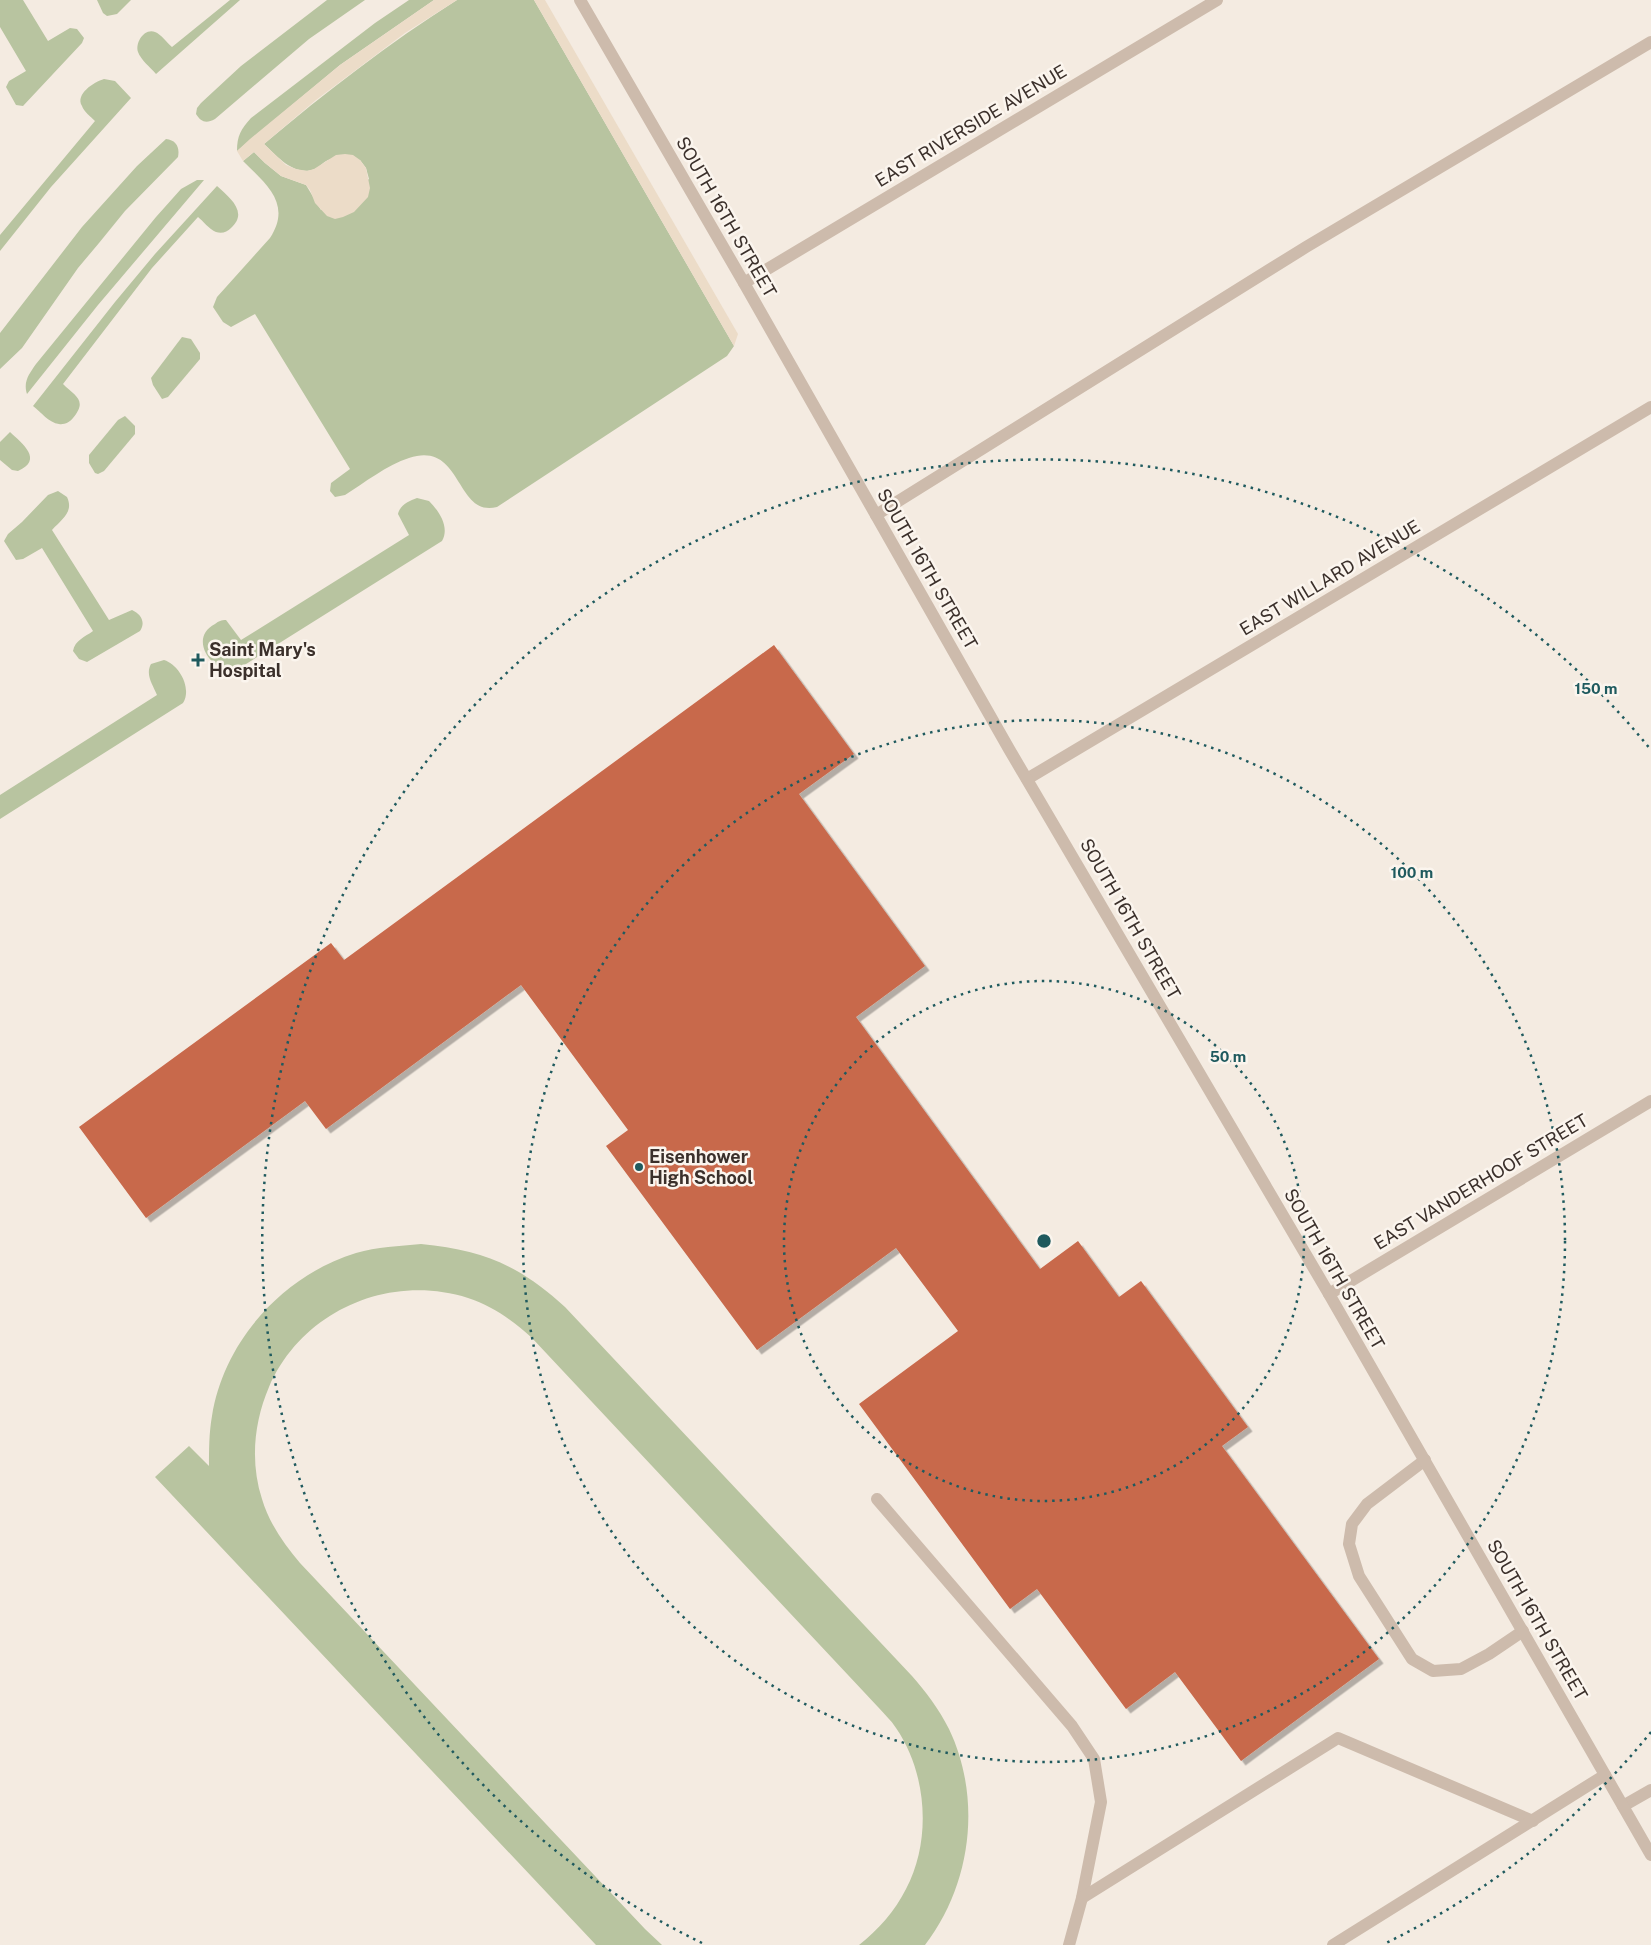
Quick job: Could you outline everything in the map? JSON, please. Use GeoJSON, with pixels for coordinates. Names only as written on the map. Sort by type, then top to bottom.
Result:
{"type":"FeatureCollection","features":[{"type":"Feature","properties":{"kind":"street","name":"SOUTH 16TH STREET"},"geometry":{"type":"LineString","coordinates":[[580,0],[1027,779],[1329,1294],[1651,1855]]}},
{"type":"Feature","properties":{"kind":"street","name":"EAST RIVERSIDE AVENUE"},"geometry":{"type":"LineString","coordinates":[[744,283],[1217,0]]}},
{"type":"Feature","properties":{"kind":"street"},"geometry":{"type":"LineString","coordinates":[[876,515],[1306,247],[1651,42]]}},
{"type":"Feature","properties":{"kind":"street","name":"EAST WILLARD AVENUE"},"geometry":{"type":"LineString","coordinates":[[1027,779],[1651,407]]}},
{"type":"Feature","properties":{"kind":"street","name":"EAST VANDERHOOF STREET"},"geometry":{"type":"LineString","coordinates":[[1329,1294],[1651,1101]]}},
{"type":"Feature","properties":{"kind":"street"},"geometry":{"type":"LineString","coordinates":[[1425,1460],[1367,1504],[1352,1524],[1350,1544],[1358,1576],[1412,1659],[1433,1671],[1461,1669],[1489,1654],[1523,1630]]}},
{"type":"Feature","properties":{"kind":"street"},"geometry":{"type":"LineString","coordinates":[[877,1499],[1072,1726],[1094,1759],[1101,1802],[1082,1898],[1069,1945]]}},
{"type":"Feature","properties":{"kind":"street"},"geometry":{"type":"LineString","coordinates":[[1082,1898],[1338,1738],[1533,1821]]}},
{"type":"Feature","properties":{"kind":"street"},"geometry":{"type":"LineString","coordinates":[[1333,1945],[1605,1775]]}},
{"type":"Feature","properties":{"kind":"street"},"geometry":{"type":"LineString","coordinates":[[1623,1806],[1651,1790]]}},
{"type":"Feature","properties":{"kind":"green space"},"geometry":{"type":"Polygon","coordinates":[[[0,0],[23,0],[48,41],[70,28],[77,29],[84,38],[82,43],[23,106],[16,105],[6,87],[9,81],[26,71],[0,27],[0,0]]]}},
{"type":"Feature","properties":{"kind":"green space"},"geometry":{"type":"Polygon","coordinates":[[[97,0],[131,0],[117,14],[107,16],[103,13],[97,0]]]}},
{"type":"Feature","properties":{"kind":"green space"},"geometry":{"type":"Polygon","coordinates":[[[230,0],[240,0],[156,74],[139,55],[137,48],[139,41],[147,32],[157,33],[172,47],[230,0]]]}},
{"type":"Feature","properties":{"kind":"green space"},"geometry":{"type":"Polygon","coordinates":[[[327,0],[365,0],[309,39],[215,119],[206,122],[200,119],[196,114],[197,108],[201,103],[241,66],[327,0]]]}},
{"type":"Feature","properties":{"kind":"green space"},"geometry":{"type":"Polygon","coordinates":[[[409,0],[434,0],[340,65],[237,151],[240,133],[251,118],[375,23],[409,0]]]}},
{"type":"Feature","properties":{"kind":"green space"},"geometry":{"type":"Polygon","coordinates":[[[457,0],[534,0],[734,346],[727,356],[497,507],[483,507],[473,501],[450,468],[440,460],[427,455],[401,461],[345,495],[335,497],[330,491],[331,483],[350,469],[255,314],[231,327],[223,322],[213,307],[217,297],[270,238],[276,226],[278,215],[274,196],[243,161],[254,152],[281,176],[306,185],[321,210],[369,179],[366,168],[360,160],[331,159],[315,169],[300,170],[286,164],[264,144],[358,69],[407,33],[457,0]]]}},
{"type":"Feature","properties":{"kind":"green space"},"geometry":{"type":"Polygon","coordinates":[[[104,79],[115,81],[131,98],[51,187],[0,251],[0,235],[95,121],[83,108],[81,97],[87,89],[104,79]]]}},
{"type":"Feature","properties":{"kind":"green space"},"geometry":{"type":"Polygon","coordinates":[[[166,139],[177,145],[178,157],[125,211],[78,268],[22,348],[0,369],[0,333],[82,227],[137,166],[166,139]]]}},
{"type":"Feature","properties":{"kind":"green space"},"geometry":{"type":"Polygon","coordinates":[[[197,180],[204,180],[98,305],[27,394],[26,382],[36,364],[156,217],[181,189],[197,180]]]}},
{"type":"Feature","properties":{"kind":"green space"},"geometry":{"type":"Polygon","coordinates":[[[217,186],[235,205],[238,211],[236,222],[228,231],[218,233],[198,217],[152,268],[63,384],[80,402],[73,418],[67,423],[61,424],[48,419],[33,406],[155,254],[217,186]]]}},
{"type":"Feature","properties":{"kind":"green space"},"geometry":{"type":"Polygon","coordinates":[[[182,337],[191,339],[200,353],[200,359],[168,397],[162,399],[151,378],[182,337]]]}},
{"type":"Feature","properties":{"kind":"green space"},"geometry":{"type":"Polygon","coordinates":[[[125,416],[135,426],[135,434],[104,471],[98,474],[95,473],[89,463],[89,455],[118,420],[125,416]]]}},
{"type":"Feature","properties":{"kind":"green space"},"geometry":{"type":"Polygon","coordinates":[[[10,432],[25,446],[30,457],[26,467],[18,471],[12,470],[0,460],[0,442],[10,432]]]}},
{"type":"Feature","properties":{"kind":"green space"},"geometry":{"type":"Polygon","coordinates":[[[58,491],[67,497],[69,507],[66,515],[52,530],[109,620],[132,610],[140,616],[143,624],[140,631],[87,662],[79,659],[73,651],[78,641],[93,631],[42,548],[23,559],[16,560],[4,541],[8,534],[48,495],[58,491]]]}},
{"type":"Feature","properties":{"kind":"green space"},"geometry":{"type":"Polygon","coordinates":[[[417,498],[429,501],[440,514],[445,530],[442,541],[235,671],[226,670],[211,660],[203,645],[203,637],[207,630],[219,621],[226,620],[241,640],[409,535],[398,514],[403,506],[417,498]]]}},
{"type":"Feature","properties":{"kind":"green space"},"geometry":{"type":"Polygon","coordinates":[[[164,660],[175,667],[183,678],[186,691],[183,703],[0,819],[0,795],[157,695],[150,680],[149,668],[151,664],[164,660]]]}},
{"type":"Feature","properties":{"kind":"green space"},"geometry":{"type":"Polygon","coordinates":[[[421,1244],[463,1250],[499,1262],[532,1280],[565,1307],[912,1676],[932,1701],[949,1729],[959,1756],[966,1783],[968,1812],[967,1840],[962,1868],[953,1895],[941,1921],[925,1945],[859,1945],[873,1933],[897,1905],[914,1870],[920,1850],[922,1807],[920,1786],[906,1746],[894,1725],[532,1338],[494,1310],[468,1298],[438,1292],[408,1291],[379,1295],[351,1305],[326,1319],[303,1338],[284,1360],[269,1387],[260,1414],[255,1442],[258,1485],[265,1508],[273,1525],[300,1563],[662,1945],[596,1945],[155,1477],[189,1446],[209,1466],[212,1416],[219,1388],[229,1362],[261,1314],[282,1294],[305,1277],[330,1263],[356,1253],[380,1248],[421,1244]]]}},
{"type":"Feature","properties":{"kind":"shaded area"},"geometry":{"type":"Polygon","coordinates":[[[434,0],[457,0],[405,33],[316,100],[264,144],[286,165],[307,171],[314,169],[336,155],[353,155],[360,160],[366,168],[370,188],[368,197],[354,212],[335,219],[327,216],[315,203],[306,185],[281,176],[254,152],[243,161],[237,151],[250,139],[340,65],[434,0]]]}},
{"type":"Feature","properties":{"kind":"shaded area"},"geometry":{"type":"Polygon","coordinates":[[[534,0],[545,0],[738,334],[734,346],[534,0]]]}},
{"type":"Feature","properties":{"kind":"building","name":"Eisenhower High School"},"geometry":{"type":"Polygon","coordinates":[[[774,645],[854,754],[799,794],[925,966],[856,1017],[1040,1269],[1078,1241],[1119,1297],[1141,1281],[1248,1427],[1222,1446],[1379,1659],[1241,1761],[1175,1672],[1126,1709],[1037,1589],[1010,1609],[859,1404],[958,1331],[896,1248],[757,1350],[606,1146],[628,1130],[521,985],[326,1129],[305,1101],[146,1218],[79,1127],[331,943],[344,960],[774,645]]]}},
{"type":"Feature","properties":{"kind":"place","name":"Saint Mary's Hospital"},"geometry":{"type":"Point","coordinates":[198,660]}},
{"type":"Feature","properties":{"kind":"place","name":"Eisenhower High School"},"geometry":{"type":"Point","coordinates":[639,1167]}}]}
